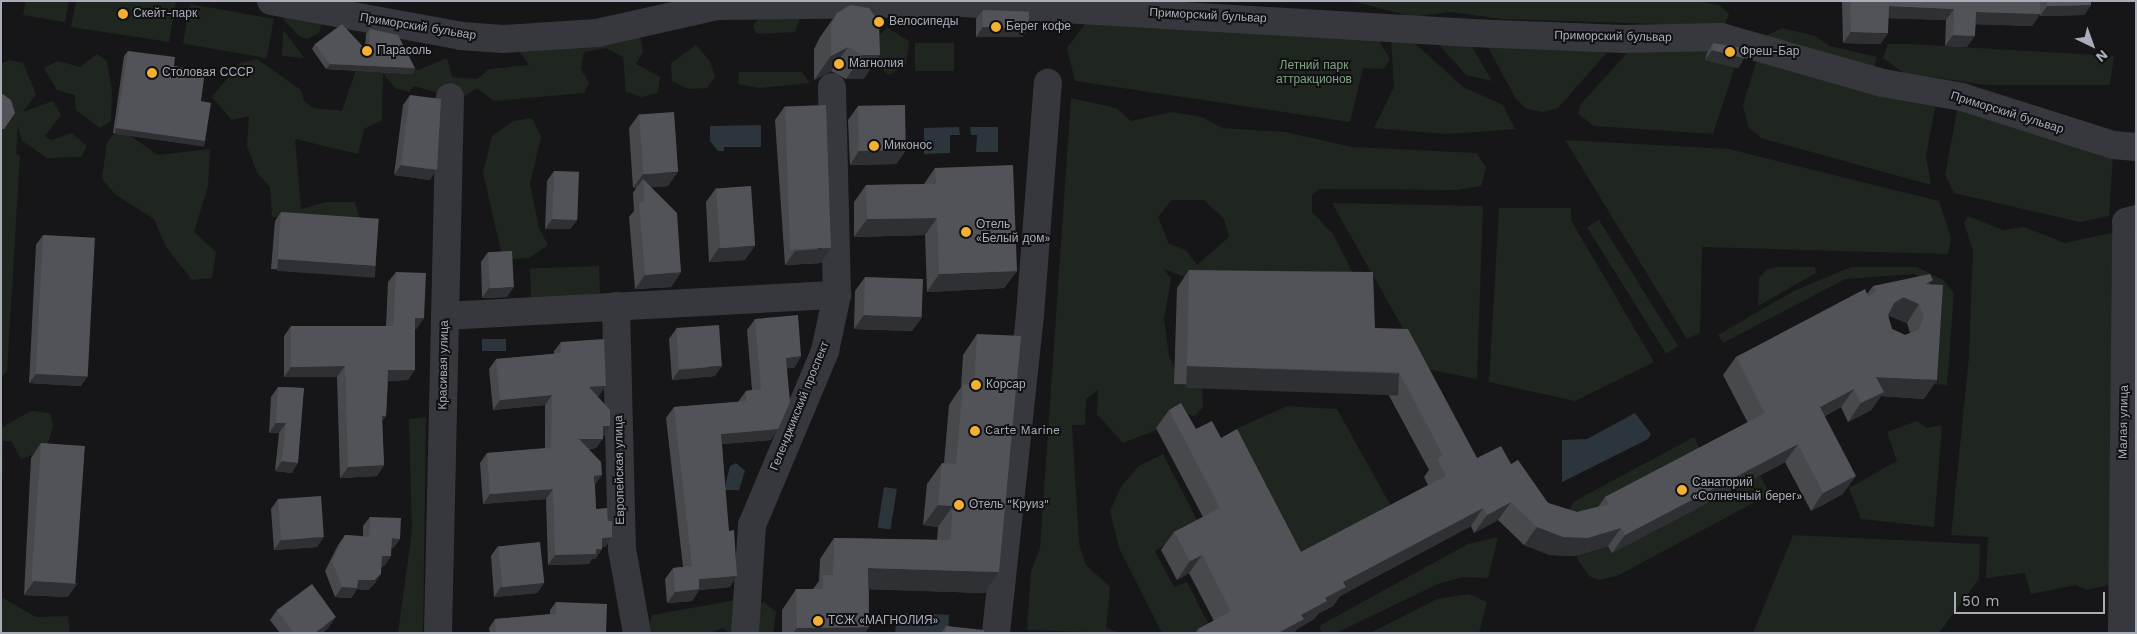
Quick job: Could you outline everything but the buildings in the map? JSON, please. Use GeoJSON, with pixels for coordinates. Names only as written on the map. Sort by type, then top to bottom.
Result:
{"type":"FeatureCollection","features":[{"type":"Feature","properties":{"kind":"street","name":"Приморский бульвар"},"geometry":{"type":"LineString","coordinates":[[271,1],[461,36],[503,39],[597,33],[718,6],[963,3],[1472,33],[1753,43],[1834,71],[1962,97],[2113,145],[2136,146]]}},
{"type":"Feature","properties":{"kind":"street"},"geometry":{"type":"LineString","coordinates":[[996,633],[1030,315],[1048,82]]}},
{"type":"Feature","properties":{"kind":"street","name":"Геленджикский проспект"},"geometry":{"type":"LineString","coordinates":[[745,633],[752,525],[825,351],[838,294],[832,87]]}},
{"type":"Feature","properties":{"kind":"street","name":"Красивая улица"},"geometry":{"type":"LineString","coordinates":[[438,633],[450,97]]}},
{"type":"Feature","properties":{"kind":"street","name":"Малая улица"},"geometry":{"type":"LineString","coordinates":[[2122,633],[2126,222],[2136,219]]}},
{"type":"Feature","properties":{"kind":"street"},"geometry":{"type":"LineString","coordinates":[[445,316],[838,294]]}},
{"type":"Feature","properties":{"kind":"street","name":"Европейская улица"},"geometry":{"type":"LineString","coordinates":[[616,306],[622,549],[637,633]]}},
{"type":"Feature","properties":{"kind":"green space"},"geometry":{"type":"Polygon","coordinates":[[[26,1],[69,1],[65,22],[23,15],[26,1]]]}},
{"type":"Feature","properties":{"kind":"green space","name":"Скейт-парк"},"geometry":{"type":"Polygon","coordinates":[[[76,1],[176,1],[169,42],[71,27],[76,1]]]}},
{"type":"Feature","properties":{"kind":"green space"},"geometry":{"type":"Polygon","coordinates":[[[771,1],[802,13],[795,32],[756,34],[753,26],[771,1]]]}},
{"type":"Feature","properties":{"kind":"green space"},"geometry":{"type":"Polygon","coordinates":[[[1352,1],[1697,1],[1719,5],[1729,14],[1725,26],[1502,19],[1450,12],[1414,17],[1352,1]]]}},
{"type":"Feature","properties":{"kind":"green space"},"geometry":{"type":"Polygon","coordinates":[[[190,4],[274,19],[267,58],[183,43],[190,4]]]}},
{"type":"Feature","properties":{"kind":"green space"},"geometry":{"type":"Polygon","coordinates":[[[292,12],[323,17],[319,33],[307,39],[299,36],[283,19],[292,12]]]}},
{"type":"Feature","properties":{"kind":"green space"},"geometry":{"type":"Polygon","coordinates":[[[627,14],[641,40],[643,52],[636,64],[660,77],[658,93],[642,97],[626,92],[623,57],[606,48],[584,52],[581,69],[589,83],[584,93],[494,101],[477,88],[460,99],[414,86],[409,92],[395,88],[383,73],[382,120],[364,129],[358,154],[295,139],[301,209],[326,202],[355,202],[360,220],[272,217],[270,187],[257,173],[247,146],[249,116],[232,120],[212,97],[240,63],[257,59],[301,90],[304,101],[313,108],[342,111],[361,55],[405,61],[418,70],[447,58],[452,77],[477,79],[489,69],[529,65],[516,47],[627,14]]]}},
{"type":"Feature","properties":{"kind":"green space","name":"Летний парк аттракционов"},"geometry":{"type":"Polygon","coordinates":[[[1092,15],[1375,34],[1390,59],[1384,69],[1363,68],[1350,122],[1075,81],[1067,48],[1092,15]]]}},
{"type":"Feature","properties":{"kind":"green space"},"geometry":{"type":"Polygon","coordinates":[[[888,28],[909,41],[906,64],[889,75],[872,61],[877,36],[888,28]]]}},
{"type":"Feature","properties":{"kind":"green space"},"geometry":{"type":"Polygon","coordinates":[[[1782,28],[1815,36],[1830,46],[1877,57],[1874,67],[1766,36],[1782,28]]]}},
{"type":"Feature","properties":{"kind":"green space"},"geometry":{"type":"Polygon","coordinates":[[[283,30],[291,40],[304,58],[282,56],[283,30]]]}},
{"type":"Feature","properties":{"kind":"green space"},"geometry":{"type":"Polygon","coordinates":[[[1391,38],[1409,38],[1463,87],[1503,105],[1515,129],[1447,134],[1374,128],[1394,87],[1391,38]]]}},
{"type":"Feature","properties":{"kind":"green space"},"geometry":{"type":"Polygon","coordinates":[[[1434,39],[1470,43],[1492,81],[1466,75],[1434,39]]]}},
{"type":"Feature","properties":{"kind":"green space"},"geometry":{"type":"Polygon","coordinates":[[[915,43],[954,43],[954,71],[915,71],[915,43]]]}},
{"type":"Feature","properties":{"kind":"green space"},"geometry":{"type":"Polygon","coordinates":[[[1888,44],[2114,56],[2110,85],[1987,85],[1904,73],[1883,58],[1888,44]]]}},
{"type":"Feature","properties":{"kind":"green space"},"geometry":{"type":"Polygon","coordinates":[[[696,45],[710,61],[715,77],[707,88],[688,89],[672,81],[671,63],[696,45]]]}},
{"type":"Feature","properties":{"kind":"green space"},"geometry":{"type":"Polygon","coordinates":[[[1487,46],[1609,50],[1558,108],[1543,112],[1527,109],[1516,99],[1487,46]]]}},
{"type":"Feature","properties":{"kind":"green space"},"geometry":{"type":"Polygon","coordinates":[[[1718,47],[1737,60],[1713,134],[1594,126],[1578,114],[1580,105],[1628,52],[1718,47]]]}},
{"type":"Feature","properties":{"kind":"green space"},"geometry":{"type":"Polygon","coordinates":[[[97,54],[107,61],[112,92],[111,121],[100,128],[76,110],[75,95],[57,90],[44,68],[58,61],[80,67],[97,54]]]}},
{"type":"Feature","properties":{"kind":"green space"},"geometry":{"type":"Polygon","coordinates":[[[1758,56],[1936,103],[1926,156],[1931,185],[1761,138],[1748,127],[1743,105],[1758,56]]]}},
{"type":"Feature","properties":{"kind":"green space"},"geometry":{"type":"Polygon","coordinates":[[[9,60],[23,63],[36,94],[23,112],[53,101],[61,115],[45,136],[51,140],[72,133],[87,146],[81,157],[47,158],[22,141],[18,127],[16,154],[20,155],[7,372],[2,376],[1,388],[1,64],[9,60]]]}},
{"type":"Feature","properties":{"kind":"green space"},"geometry":{"type":"Polygon","coordinates":[[[739,72],[802,72],[810,83],[760,88],[738,84],[739,72]]]}},
{"type":"Feature","properties":{"kind":"green space"},"geometry":{"type":"Polygon","coordinates":[[[1071,98],[1116,108],[1131,121],[1172,112],[1202,117],[1222,128],[1285,132],[1352,147],[1477,153],[1486,168],[1481,186],[1458,190],[1319,189],[1312,195],[1312,212],[1333,234],[1354,275],[1187,278],[1164,269],[1171,279],[1164,319],[1169,356],[1175,369],[1202,384],[1203,407],[1195,416],[1180,413],[1156,430],[1123,443],[1097,414],[1098,390],[1086,399],[1085,425],[1072,425],[1079,544],[1086,565],[1110,587],[1106,628],[1120,633],[1027,630],[1031,571],[1040,548],[1071,98]],[[1172,200],[1158,217],[1169,244],[1186,250],[1197,265],[1229,237],[1224,219],[1204,200],[1172,200]]]}},
{"type":"Feature","properties":{"kind":"green space"},"geometry":{"type":"Polygon","coordinates":[[[1958,105],[2113,157],[2109,216],[2080,222],[1954,193],[1945,175],[1958,105]]]}},
{"type":"Feature","properties":{"kind":"green space"},"geometry":{"type":"Polygon","coordinates":[[[532,118],[541,137],[530,184],[539,228],[548,245],[529,258],[503,260],[483,172],[492,136],[513,121],[532,118]]]}},
{"type":"Feature","properties":{"kind":"green space"},"geometry":{"type":"Polygon","coordinates":[[[119,128],[158,155],[210,149],[208,186],[194,232],[216,252],[212,278],[192,280],[166,247],[154,219],[116,195],[102,179],[107,142],[119,128]]]}},
{"type":"Feature","properties":{"kind":"green space"},"geometry":{"type":"Polygon","coordinates":[[[1565,140],[1729,149],[1939,201],[1951,238],[1948,254],[1702,247],[1700,333],[1687,339],[1565,140]]]}},
{"type":"Feature","properties":{"kind":"green space"},"geometry":{"type":"Polygon","coordinates":[[[1332,203],[1483,206],[1477,379],[1426,369],[1332,203]]]}},
{"type":"Feature","properties":{"kind":"green space"},"geometry":{"type":"Polygon","coordinates":[[[1499,208],[1571,208],[1571,220],[1654,362],[1575,401],[1489,382],[1499,208]]]}},
{"type":"Feature","properties":{"kind":"green space"},"geometry":{"type":"Polygon","coordinates":[[[1968,216],[2003,230],[2024,227],[2065,243],[2111,233],[2121,243],[2114,584],[2087,590],[2076,585],[2031,594],[2025,573],[1986,578],[1988,537],[1951,535],[1969,356],[1973,250],[1964,223],[1968,216]]]}},
{"type":"Feature","properties":{"kind":"green space"},"geometry":{"type":"Polygon","coordinates":[[[1599,220],[1678,346],[1666,354],[1587,227],[1599,220]]]}},
{"type":"Feature","properties":{"kind":"green space"},"geometry":{"type":"Polygon","coordinates":[[[599,266],[600,299],[531,301],[530,268],[599,266]]]}},
{"type":"Feature","properties":{"kind":"green space"},"geometry":{"type":"Polygon","coordinates":[[[1778,267],[1815,267],[1816,273],[1758,306],[1759,278],[1766,270],[1778,267]]]}},
{"type":"Feature","properties":{"kind":"green space"},"geometry":{"type":"Polygon","coordinates":[[[1851,267],[1917,267],[1943,280],[1954,293],[1947,385],[1934,384],[1932,281],[1914,274],[1845,279],[1723,343],[1718,335],[1794,291],[1851,267]]]}},
{"type":"Feature","properties":{"kind":"green space"},"geometry":{"type":"Polygon","coordinates":[[[1287,406],[1337,409],[1391,506],[1300,553],[1234,430],[1287,406]]]}},
{"type":"Feature","properties":{"kind":"green space"},"geometry":{"type":"Polygon","coordinates":[[[31,411],[50,413],[53,426],[46,450],[21,459],[11,441],[3,441],[1,523],[1,428],[31,411]]]}},
{"type":"Feature","properties":{"kind":"green space"},"geometry":{"type":"Polygon","coordinates":[[[426,417],[423,633],[398,633],[412,530],[409,419],[426,417]]]}},
{"type":"Feature","properties":{"kind":"green space"},"geometry":{"type":"Polygon","coordinates":[[[1917,421],[1927,428],[1942,425],[1934,527],[1861,519],[1849,488],[1897,461],[1887,432],[1917,421]]]}},
{"type":"Feature","properties":{"kind":"green space"},"geometry":{"type":"Polygon","coordinates":[[[1694,437],[1704,457],[1612,553],[1760,475],[1770,494],[1617,576],[1598,580],[1589,576],[1578,560],[1568,515],[1573,502],[1694,437]]]}},
{"type":"Feature","properties":{"kind":"green space"},"geometry":{"type":"Polygon","coordinates":[[[1163,454],[1199,524],[1155,551],[1174,587],[1187,582],[1210,627],[1201,633],[1162,633],[1119,548],[1110,511],[1122,485],[1139,466],[1163,454]]]}},
{"type":"Feature","properties":{"kind":"green space"},"geometry":{"type":"Polygon","coordinates":[[[1793,535],[1980,544],[1979,579],[1939,633],[1753,633],[1793,535]]]}},
{"type":"Feature","properties":{"kind":"green space"},"geometry":{"type":"Polygon","coordinates":[[[1498,537],[1488,578],[1462,577],[1438,584],[1336,633],[1322,633],[1319,626],[1468,544],[1498,537]]]}},
{"type":"Feature","properties":{"kind":"green space"},"geometry":{"type":"Polygon","coordinates":[[[1469,594],[1487,602],[1479,633],[1370,633],[1437,599],[1469,594]]]}},
{"type":"Feature","properties":{"kind":"green space"},"geometry":{"type":"Polygon","coordinates":[[[1,597],[36,617],[68,616],[70,633],[1,633],[1,597]]]}},
{"type":"Feature","properties":{"kind":"green space"},"geometry":{"type":"Polygon","coordinates":[[[736,600],[748,609],[764,602],[776,612],[773,633],[728,633],[723,628],[711,633],[647,633],[652,615],[736,600]]]}},
{"type":"Feature","properties":{"kind":"shaded area"},"geometry":{"type":"Polygon","coordinates":[[[761,125],[761,147],[724,147],[724,151],[718,151],[710,141],[710,126],[761,125]]]}},
{"type":"Feature","properties":{"kind":"shaded area"},"geometry":{"type":"Polygon","coordinates":[[[959,127],[960,135],[950,135],[950,153],[924,154],[924,128],[959,127]]]}},
{"type":"Feature","properties":{"kind":"shaded area"},"geometry":{"type":"Polygon","coordinates":[[[970,127],[998,127],[998,152],[976,152],[977,135],[971,135],[970,127]]]}},
{"type":"Feature","properties":{"kind":"shaded area"},"geometry":{"type":"Polygon","coordinates":[[[482,339],[506,339],[506,351],[482,351],[482,339]]]}},
{"type":"Feature","properties":{"kind":"shaded area"},"geometry":{"type":"Polygon","coordinates":[[[1635,413],[1651,434],[1648,439],[1562,482],[1562,440],[1587,439],[1635,413]]]}},
{"type":"Feature","properties":{"kind":"shaded area"},"geometry":{"type":"Polygon","coordinates":[[[736,463],[745,471],[739,490],[724,490],[730,466],[736,463]]]}},
{"type":"Feature","properties":{"kind":"shaded area"},"geometry":{"type":"Polygon","coordinates":[[[884,487],[897,489],[890,530],[878,527],[884,487]]]}},
{"type":"Feature","properties":{"kind":"shaded area"},"geometry":{"type":"Polygon","coordinates":[[[896,613],[949,615],[948,633],[895,633],[896,613]]]}},
{"type":"Feature","properties":{"kind":"place","name":"Скейт-парк"},"geometry":{"type":"Point","coordinates":[123,14]}},
{"type":"Feature","properties":{"kind":"place","name":"Велосипеды"},"geometry":{"type":"Point","coordinates":[879,22]}},
{"type":"Feature","properties":{"kind":"place","name":"Берег кофе"},"geometry":{"type":"Point","coordinates":[996,27]}},
{"type":"Feature","properties":{"kind":"place","name":"Парасоль"},"geometry":{"type":"Point","coordinates":[367,51]}},
{"type":"Feature","properties":{"kind":"place","name":"Фреш-Бар"},"geometry":{"type":"Point","coordinates":[1730,52]}},
{"type":"Feature","properties":{"kind":"place","name":"Магнолия"},"geometry":{"type":"Point","coordinates":[839,64]}},
{"type":"Feature","properties":{"kind":"place","name":"Столовая СССР"},"geometry":{"type":"Point","coordinates":[152,73]}},
{"type":"Feature","properties":{"kind":"place","name":"Миконос"},"geometry":{"type":"Point","coordinates":[874,146]}},
{"type":"Feature","properties":{"kind":"place","name":"Отель «Белый дом»"},"geometry":{"type":"Point","coordinates":[966,232]}},
{"type":"Feature","properties":{"kind":"place","name":"Корсар"},"geometry":{"type":"Point","coordinates":[976,385]}},
{"type":"Feature","properties":{"kind":"place","name":"Carte Marine"},"geometry":{"type":"Point","coordinates":[975,431]}},
{"type":"Feature","properties":{"kind":"place","name":"Санаторий «Солнечный берег»"},"geometry":{"type":"Point","coordinates":[1682,490]}},
{"type":"Feature","properties":{"kind":"place","name":"Отель \"Круиз\""},"geometry":{"type":"Point","coordinates":[959,505]}},
{"type":"Feature","properties":{"kind":"place","name":"ТСЖ «МАГНОЛИЯ»"},"geometry":{"type":"Point","coordinates":[818,621]}}]}
